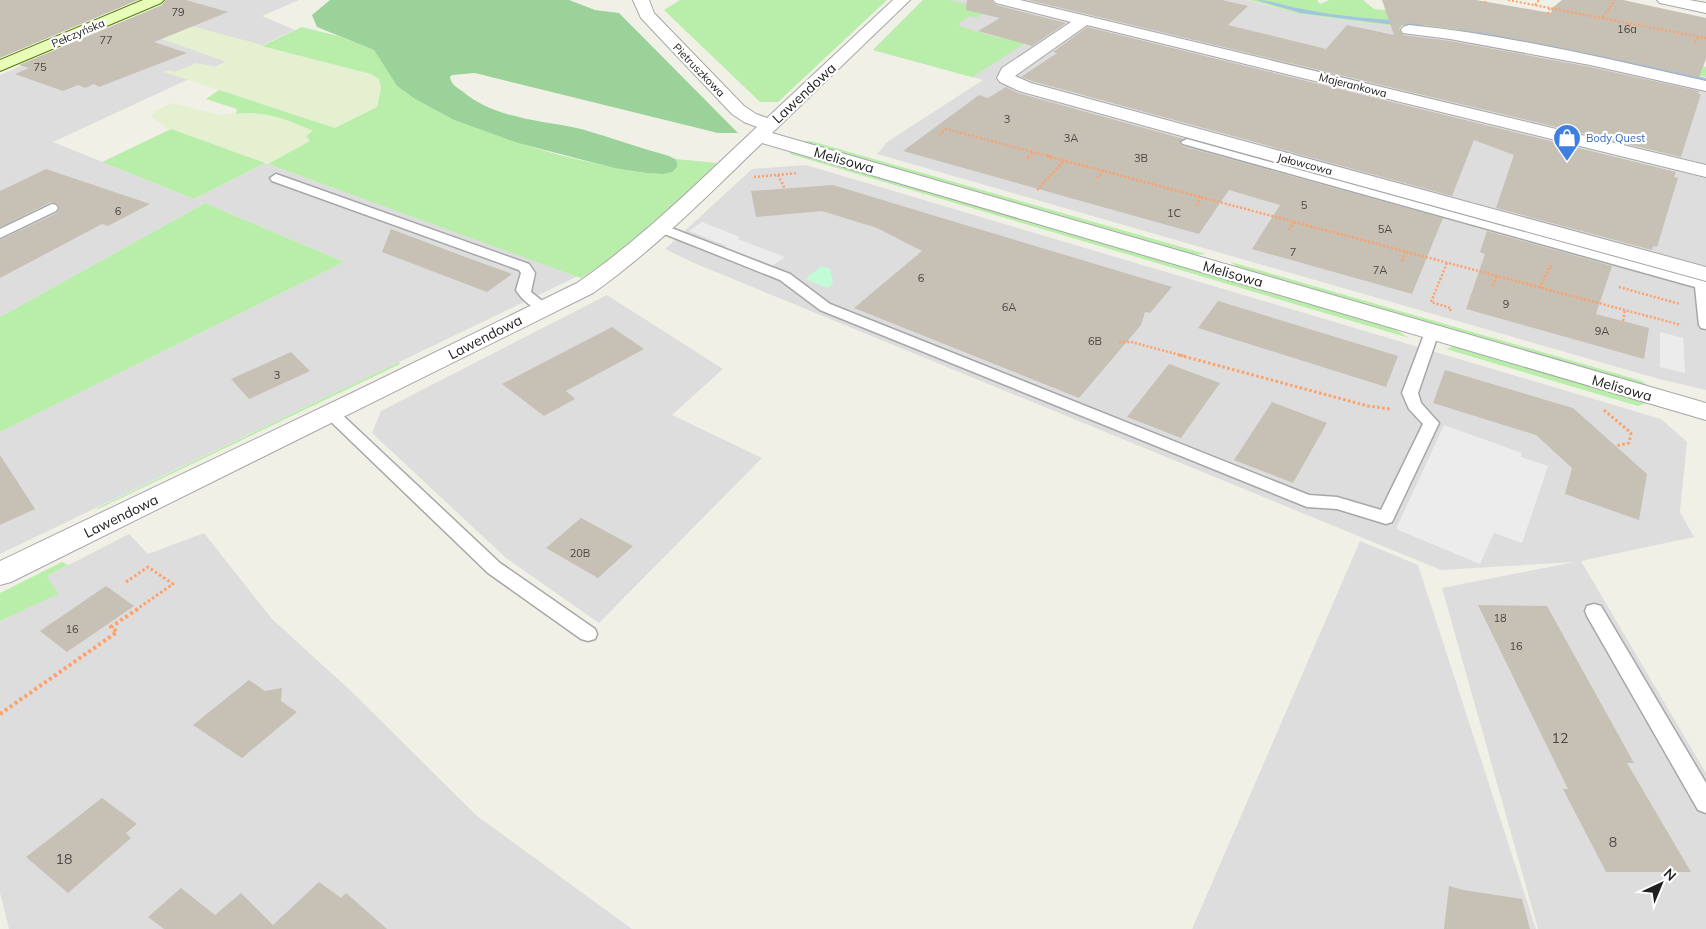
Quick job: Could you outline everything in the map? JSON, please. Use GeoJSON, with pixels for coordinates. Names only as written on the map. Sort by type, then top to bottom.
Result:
{"type":"FeatureCollection","features":[{"type":"Feature","properties":{"kind":"main road","name":"Pełczyńska"},"geometry":{"type":"LineString","coordinates":[[0,66],[156,0]]}},
{"type":"Feature","properties":{"kind":"street","name":"Pietruszkowa"},"geometry":{"type":"LineString","coordinates":[[641,0],[647,16],[738,110],[765,130]]}},
{"type":"Feature","properties":{"kind":"street","name":"Lawendowa"},"geometry":{"type":"LineString","coordinates":[[0,574],[584,288],[612,269],[659,230],[902,0]]}},
{"type":"Feature","properties":{"kind":"street","name":"Majerankowa"},"geometry":{"type":"LineString","coordinates":[[1000,0],[1706,171]]}},
{"type":"Feature","properties":{"kind":"street"},"geometry":{"type":"LineString","coordinates":[[1665,0],[1706,8]]}},
{"type":"Feature","properties":{"kind":"street","name":"Jałowcowa"},"geometry":{"type":"LineString","coordinates":[[1084,20],[1008,72],[1006,78],[1025,88],[1704,267]]}},
{"type":"Feature","properties":{"kind":"street"},"geometry":{"type":"LineString","coordinates":[[1409,30],[1450,34],[1590,60],[1706,86]]}},
{"type":"Feature","properties":{"kind":"street","name":"Melisowa"},"geometry":{"type":"LineString","coordinates":[[765,130],[1432,332],[1706,412]]}},
{"type":"Feature","properties":{"kind":"lane"},"geometry":{"type":"LineString","coordinates":[[1187,142],[1702,285],[1706,325]]}},
{"type":"Feature","properties":{"kind":"lane"},"geometry":{"type":"LineString","coordinates":[[276,178],[524,267],[528,273],[523,290],[525,294],[544,308]]}},
{"type":"Feature","properties":{"kind":"lane"},"geometry":{"type":"LineString","coordinates":[[0,234],[52,208]]}},
{"type":"Feature","properties":{"kind":"lane"},"geometry":{"type":"LineString","coordinates":[[659,230],[670,232],[786,277],[825,307],[1307,501],[1337,503],[1386,518],[1431,423],[1415,407],[1410,393],[1432,332]]}},
{"type":"Feature","properties":{"kind":"lane"},"geometry":{"type":"LineString","coordinates":[[331,413],[494,568],[588,634]]}},
{"type":"Feature","properties":{"kind":"lane"},"geometry":{"type":"LineString","coordinates":[[1594,611],[1706,803]]}},
{"type":"Feature","properties":{"kind":"path"},"geometry":{"type":"LineString","coordinates":[[1508,0],[1706,38]]}},
{"type":"Feature","properties":{"kind":"path"},"geometry":{"type":"LineString","coordinates":[[1535,5],[1539,0]]}},
{"type":"Feature","properties":{"kind":"path"},"geometry":{"type":"LineString","coordinates":[[1603,17],[1615,0]]}},
{"type":"Feature","properties":{"kind":"path"},"geometry":{"type":"LineString","coordinates":[[1548,14],[1550,7]]}},
{"type":"Feature","properties":{"kind":"path"},"geometry":{"type":"LineString","coordinates":[[1627,29],[1630,22]]}},
{"type":"Feature","properties":{"kind":"path"},"geometry":{"type":"LineString","coordinates":[[1695,43],[1698,37]]}},
{"type":"Feature","properties":{"kind":"path"},"geometry":{"type":"LineString","coordinates":[[939,135],[946,128],[1663,320]]}},
{"type":"Feature","properties":{"kind":"path"},"geometry":{"type":"LineString","coordinates":[[1027,159],[1034,152]]}},
{"type":"Feature","properties":{"kind":"path"},"geometry":{"type":"LineString","coordinates":[[1044,192],[1036,190],[1065,160]]}},
{"type":"Feature","properties":{"kind":"path"},"geometry":{"type":"LineString","coordinates":[[1097,178],[1103,171]]}},
{"type":"Feature","properties":{"kind":"path"},"geometry":{"type":"LineString","coordinates":[[753,177],[807,172]]}},
{"type":"Feature","properties":{"kind":"path"},"geometry":{"type":"LineString","coordinates":[[778,175],[785,189]]}},
{"type":"Feature","properties":{"kind":"path"},"geometry":{"type":"LineString","coordinates":[[1196,205],[1202,197]]}},
{"type":"Feature","properties":{"kind":"path"},"geometry":{"type":"LineString","coordinates":[[1289,230],[1294,222]]}},
{"type":"Feature","properties":{"kind":"path"},"geometry":{"type":"LineString","coordinates":[[1402,261],[1405,252]]}},
{"type":"Feature","properties":{"kind":"path"},"geometry":{"type":"LineString","coordinates":[[1447,263],[1431,302],[1452,308],[1450,311]]}},
{"type":"Feature","properties":{"kind":"path"},"geometry":{"type":"LineString","coordinates":[[1540,288],[1550,266],[1559,269]]}},
{"type":"Feature","properties":{"kind":"path"},"geometry":{"type":"LineString","coordinates":[[1493,286],[1496,276]]}},
{"type":"Feature","properties":{"kind":"path"},"geometry":{"type":"LineString","coordinates":[[1617,286],[1684,305]]}},
{"type":"Feature","properties":{"kind":"path"},"geometry":{"type":"LineString","coordinates":[[1623,321],[1625,310]]}},
{"type":"Feature","properties":{"kind":"path"},"geometry":{"type":"LineString","coordinates":[[1119,342],[1131,342],[1368,406],[1386,409],[1415,407]]}},
{"type":"Feature","properties":{"kind":"path"},"geometry":{"type":"LineString","coordinates":[[1598,404],[1631,433],[1629,443],[1615,446]]}},
{"type":"Feature","properties":{"kind":"path"},"geometry":{"type":"LineString","coordinates":[[0,714],[117,632],[111,627],[173,584],[148,567],[126,582]]}},
{"type":"Feature","properties":{"kind":"shaded area"},"geometry":{"type":"Polygon","coordinates":[[[176,0],[299,0],[262,16],[295,30],[53,142],[194,199],[265,163],[578,276],[0,554],[0,432],[344,262],[205,203],[0,317],[0,75],[176,0]]]}},
{"type":"Feature","properties":{"kind":"shaded area"},"geometry":{"type":"Polygon","coordinates":[[[923,0],[1246,0],[1300,14],[1386,25],[1441,29],[1706,82],[1706,390],[1659,379],[877,154],[887,142],[983,80],[873,50],[923,0]]]}},
{"type":"Feature","properties":{"kind":"shaded area"},"geometry":{"type":"Polygon","coordinates":[[[806,165],[1661,419],[1687,442],[1680,512],[1694,537],[1581,561],[1706,773],[1706,929],[1538,929],[1442,588],[1575,562],[1441,570],[694,263],[665,249],[752,169],[806,165]]]}},
{"type":"Feature","properties":{"kind":"shaded area"},"geometry":{"type":"Polygon","coordinates":[[[702,222],[740,237],[738,239],[785,257],[772,266],[689,231],[702,222]]]}},
{"type":"Feature","properties":{"kind":"shaded area"},"geometry":{"type":"Polygon","coordinates":[[[607,295],[723,369],[672,415],[762,458],[599,623],[506,558],[372,433],[381,411],[607,295]]]}},
{"type":"Feature","properties":{"kind":"shaded area"},"geometry":{"type":"Polygon","coordinates":[[[1660,332],[1683,338],[1685,373],[1660,367],[1660,332]]]}},
{"type":"Feature","properties":{"kind":"shaded area"},"geometry":{"type":"Polygon","coordinates":[[[1444,425],[1522,453],[1521,457],[1548,466],[1522,543],[1494,533],[1480,564],[1396,529],[1444,425]]]}},
{"type":"Feature","properties":{"kind":"shaded area"},"geometry":{"type":"Polygon","coordinates":[[[204,533],[272,619],[352,692],[477,816],[632,929],[9,929],[0,893],[0,621],[57,594],[47,576],[129,534],[148,554],[204,533]]]}},
{"type":"Feature","properties":{"kind":"shaded area"},"geometry":{"type":"Polygon","coordinates":[[[1360,541],[1418,565],[1536,929],[1192,929],[1360,541]]]}},
{"type":"Feature","properties":{"kind":"green space"},"geometry":{"type":"Polygon","coordinates":[[[330,0],[569,0],[595,10],[619,13],[738,133],[718,133],[475,73],[452,75],[450,77],[451,82],[456,87],[475,100],[503,113],[581,129],[669,156],[675,159],[677,167],[672,172],[663,174],[646,173],[614,168],[518,143],[454,120],[415,99],[397,86],[374,50],[317,27],[312,15],[330,0]]]}},
{"type":"Feature","properties":{"kind":"green space"},"geometry":{"type":"Polygon","coordinates":[[[680,0],[887,0],[778,102],[760,102],[664,10],[680,0]]]}},
{"type":"Feature","properties":{"kind":"green space"},"geometry":{"type":"Polygon","coordinates":[[[923,0],[949,0],[983,8],[986,11],[976,18],[970,16],[960,22],[959,26],[999,38],[1027,20],[1052,26],[972,77],[873,50],[923,0]]]}},
{"type":"Feature","properties":{"kind":"green space"},"geometry":{"type":"Polygon","coordinates":[[[1249,0],[1317,0],[1320,4],[1329,0],[1363,0],[1374,9],[1438,14],[1606,45],[1706,67],[1706,77],[1495,33],[1489,38],[1441,28],[1386,25],[1300,14],[1249,0]]]}},
{"type":"Feature","properties":{"kind":"green space"},"geometry":{"type":"Polygon","coordinates":[[[191,26],[371,74],[379,79],[381,88],[377,107],[335,128],[164,72],[169,70],[175,72],[196,63],[217,67],[227,62],[159,38],[191,26]]]}},
{"type":"Feature","properties":{"kind":"green space"},"geometry":{"type":"Polygon","coordinates":[[[302,27],[338,36],[374,50],[397,86],[415,99],[454,120],[518,143],[614,168],[646,173],[663,174],[677,162],[675,159],[718,163],[635,238],[581,278],[268,164],[310,141],[306,136],[313,131],[266,115],[256,113],[236,114],[237,109],[206,99],[219,90],[335,128],[377,107],[381,88],[379,79],[371,74],[262,46],[302,27]]]}},
{"type":"Feature","properties":{"kind":"green space"},"geometry":{"type":"Polygon","coordinates":[[[172,103],[219,115],[249,112],[268,114],[314,131],[311,141],[268,164],[166,128],[151,116],[155,111],[172,103]]]}},
{"type":"Feature","properties":{"kind":"green space"},"geometry":{"type":"Polygon","coordinates":[[[171,129],[265,163],[194,199],[102,162],[171,129]]]}},
{"type":"Feature","properties":{"kind":"green space"},"geometry":{"type":"Polygon","coordinates":[[[801,141],[811,141],[1206,254],[1193,255],[801,141]]]}},
{"type":"Feature","properties":{"kind":"green space"},"geometry":{"type":"Polygon","coordinates":[[[789,150],[1395,329],[1409,338],[790,154],[789,150]]]}},
{"type":"Feature","properties":{"kind":"green space"},"geometry":{"type":"Polygon","coordinates":[[[205,203],[344,262],[0,432],[0,317],[205,203]]]}},
{"type":"Feature","properties":{"kind":"green space"},"geometry":{"type":"Polygon","coordinates":[[[1231,262],[1642,381],[1649,387],[1237,267],[1231,262]]]}},
{"type":"Feature","properties":{"kind":"green space"},"geometry":{"type":"Polygon","coordinates":[[[822,266],[830,269],[833,283],[828,288],[805,279],[822,266]]]}},
{"type":"Feature","properties":{"kind":"green space"},"geometry":{"type":"Polygon","coordinates":[[[1458,347],[1647,403],[1638,406],[1446,349],[1458,347]]]}},
{"type":"Feature","properties":{"kind":"green space"},"geometry":{"type":"Polygon","coordinates":[[[399,362],[400,364],[97,508],[399,362]]]}},
{"type":"Feature","properties":{"kind":"green space"},"geometry":{"type":"Polygon","coordinates":[[[62,562],[68,565],[47,576],[58,594],[0,621],[0,593],[62,562]]]}},
{"type":"Feature","properties":{"kind":"building"},"geometry":{"type":"Polygon","coordinates":[[[0,0],[138,0],[0,58],[0,0]]]}},
{"type":"Feature","properties":{"kind":"building"},"geometry":{"type":"Polygon","coordinates":[[[166,0],[186,0],[228,12],[154,42],[187,53],[99,87],[94,84],[85,88],[78,85],[63,91],[15,74],[29,68],[19,65],[162,5],[166,0]]]}},
{"type":"Feature","properties":{"kind":"building"},"geometry":{"type":"Polygon","coordinates":[[[967,0],[991,0],[996,5],[1066,23],[1032,46],[978,31],[1000,18],[966,10],[967,0]]]}},
{"type":"Feature","properties":{"kind":"building"},"geometry":{"type":"Polygon","coordinates":[[[1028,0],[1222,0],[1248,6],[1228,25],[1326,49],[1347,25],[1394,35],[1382,0],[1476,0],[1551,13],[1552,8],[1562,0],[1623,0],[1706,18],[1706,59],[1699,77],[1484,33],[1409,23],[1402,25],[1399,29],[1403,35],[1450,41],[1590,67],[1699,91],[1698,94],[1701,94],[1681,157],[1028,0]]]}},
{"type":"Feature","properties":{"kind":"building"},"geometry":{"type":"Polygon","coordinates":[[[1087,27],[1676,172],[1674,177],[1678,178],[1657,247],[1653,246],[1652,250],[1496,208],[1514,155],[1474,140],[1452,196],[1021,77],[1057,53],[1053,52],[1087,27]]]}},
{"type":"Feature","properties":{"kind":"building"},"geometry":{"type":"Polygon","coordinates":[[[1006,87],[1018,93],[1184,139],[1179,142],[1182,146],[1443,218],[1412,294],[1252,249],[1280,205],[1229,190],[1199,234],[903,151],[979,95],[988,98],[1006,87]]]}},
{"type":"Feature","properties":{"kind":"building"},"geometry":{"type":"Polygon","coordinates":[[[46,169],[150,204],[108,226],[102,224],[0,278],[0,240],[57,213],[60,209],[58,204],[51,202],[0,227],[0,191],[46,169]]]}},
{"type":"Feature","properties":{"kind":"building"},"geometry":{"type":"Polygon","coordinates":[[[833,185],[1172,287],[1150,313],[1145,312],[1141,325],[1079,398],[854,308],[922,251],[877,228],[822,211],[756,217],[751,191],[833,185]]]}},
{"type":"Feature","properties":{"kind":"building"},"geometry":{"type":"Polygon","coordinates":[[[391,229],[512,274],[487,292],[382,252],[391,229]]]}},
{"type":"Feature","properties":{"kind":"building"},"geometry":{"type":"Polygon","coordinates":[[[1487,231],[1612,266],[1596,314],[1649,328],[1644,359],[1466,309],[1485,254],[1480,252],[1487,231]]]}},
{"type":"Feature","properties":{"kind":"building"},"geometry":{"type":"Polygon","coordinates":[[[1218,301],[1398,356],[1386,387],[1198,328],[1218,301]]]}},
{"type":"Feature","properties":{"kind":"building"},"geometry":{"type":"Polygon","coordinates":[[[612,327],[644,349],[566,391],[575,399],[544,416],[502,384],[612,327]]]}},
{"type":"Feature","properties":{"kind":"building"},"geometry":{"type":"Polygon","coordinates":[[[291,352],[310,371],[249,399],[231,379],[291,352]]]}},
{"type":"Feature","properties":{"kind":"building"},"geometry":{"type":"Polygon","coordinates":[[[1169,364],[1220,383],[1181,438],[1127,417],[1169,364]]]}},
{"type":"Feature","properties":{"kind":"building"},"geometry":{"type":"Polygon","coordinates":[[[1445,370],[1573,408],[1647,474],[1639,520],[1565,494],[1572,468],[1536,435],[1433,403],[1445,370]]]}},
{"type":"Feature","properties":{"kind":"building"},"geometry":{"type":"Polygon","coordinates":[[[1272,402],[1327,423],[1293,483],[1234,460],[1272,402]]]}},
{"type":"Feature","properties":{"kind":"building"},"geometry":{"type":"Polygon","coordinates":[[[0,455],[35,509],[0,525],[0,455]]]}},
{"type":"Feature","properties":{"kind":"building"},"geometry":{"type":"Polygon","coordinates":[[[581,518],[633,546],[598,578],[546,548],[581,518]]]}},
{"type":"Feature","properties":{"kind":"building"},"geometry":{"type":"Polygon","coordinates":[[[106,586],[134,606],[67,652],[40,631],[106,586]]]}},
{"type":"Feature","properties":{"kind":"building"},"geometry":{"type":"Polygon","coordinates":[[[1478,605],[1547,606],[1634,763],[1627,763],[1691,872],[1606,872],[1563,789],[1568,789],[1478,605]]]}},
{"type":"Feature","properties":{"kind":"building"},"geometry":{"type":"Polygon","coordinates":[[[249,680],[265,691],[282,688],[281,701],[297,712],[242,758],[193,725],[249,680]]]}},
{"type":"Feature","properties":{"kind":"building"},"geometry":{"type":"Polygon","coordinates":[[[102,798],[137,824],[126,833],[131,838],[68,893],[26,857],[102,798]]]}},
{"type":"Feature","properties":{"kind":"building"},"geometry":{"type":"Polygon","coordinates":[[[319,882],[341,898],[346,893],[387,929],[164,929],[148,917],[181,888],[215,915],[241,893],[273,925],[319,882]]]}},
{"type":"Feature","properties":{"kind":"building"},"geometry":{"type":"Polygon","coordinates":[[[1449,886],[1522,899],[1530,929],[1444,929],[1449,886]]]}},
{"type":"Feature","properties":{"kind":"waterway"},"geometry":{"type":"LineString","coordinates":[[1259,0],[1301,11],[1387,22],[1423,24]]}},
{"type":"Feature","properties":{"kind":"waterway"},"geometry":{"type":"LineString","coordinates":[[1460,29],[1640,64],[1706,80]]}},
{"type":"Feature","properties":{"kind":"place","name":"Body Quest"},"geometry":{"type":"Point","coordinates":[1567,162]}}]}
